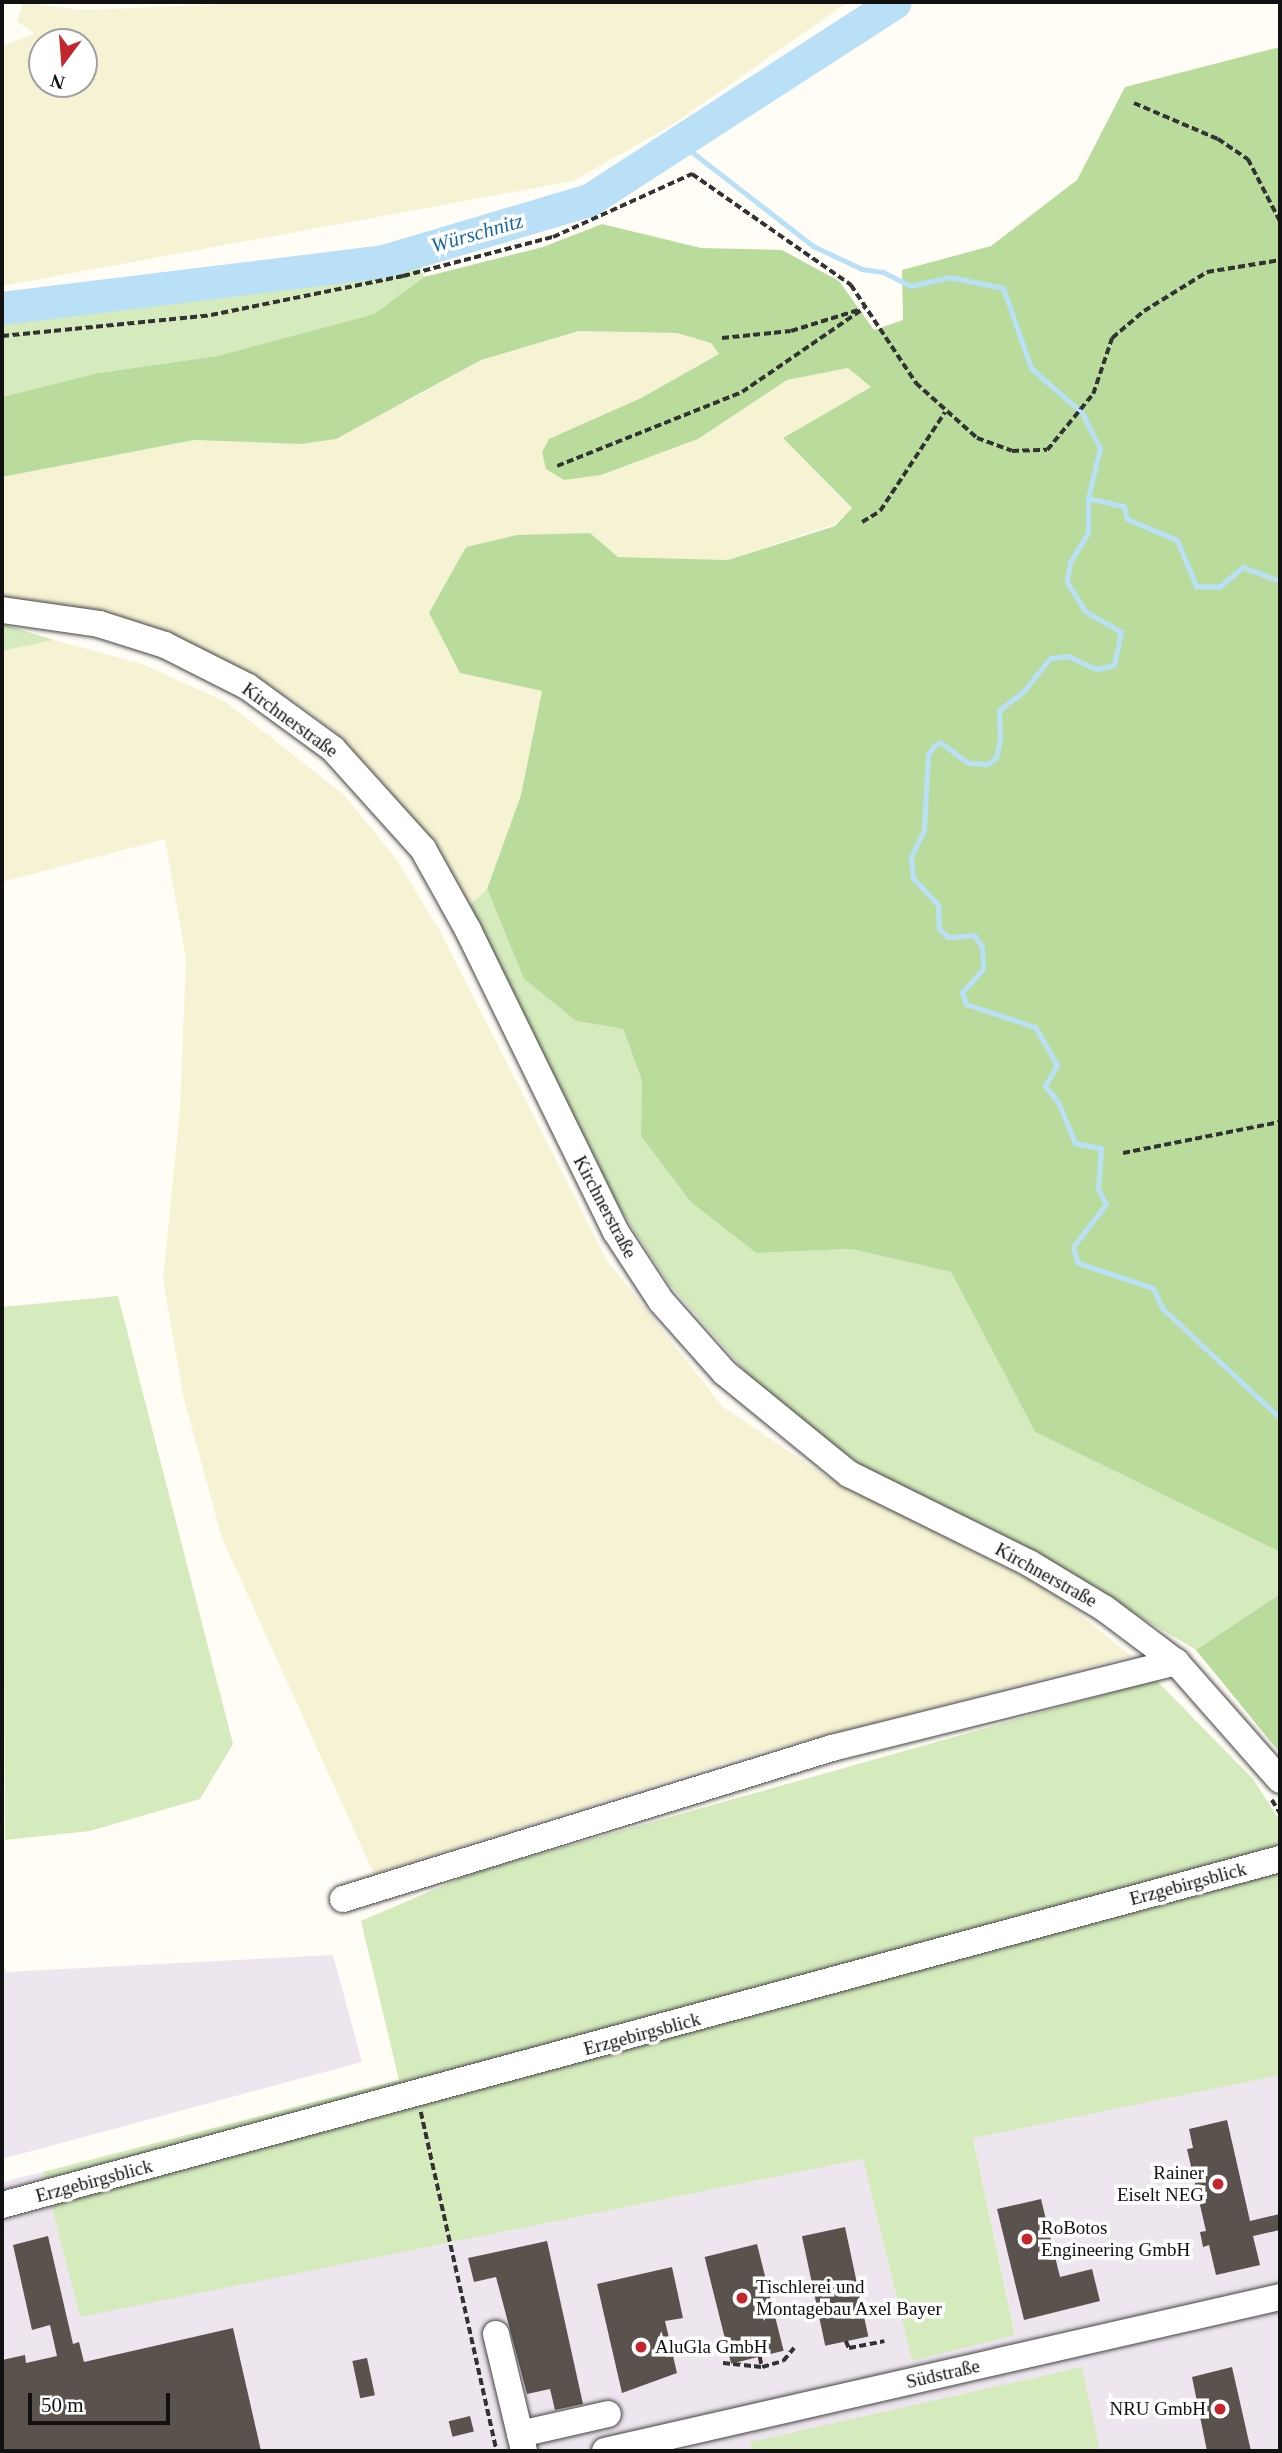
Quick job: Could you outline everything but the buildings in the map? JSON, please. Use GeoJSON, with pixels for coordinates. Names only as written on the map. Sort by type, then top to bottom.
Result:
{"type":"FeatureCollection","features":[{"type":"Feature","properties":{"kind":"street","name":"Kirchnerstraße"},"geometry":{"type":"LineString","coordinates":[[2,610],[74,619],[165,645],[248,687],[333,748],[423,849],[468,930],[616,1232],[661,1301],[725,1373],[849,1475],[1062,1580],[1176,1662],[1273,1785]]}},
{"type":"Feature","properties":{"kind":"street"},"geometry":{"type":"LineString","coordinates":[[343,1899],[856,1741],[1176,1662]]}},
{"type":"Feature","properties":{"kind":"street","name":"Erzgebirgsblick"},"geometry":{"type":"LineString","coordinates":[[2,2205],[417,2095],[1280,1859]]}},
{"type":"Feature","properties":{"kind":"street","name":"Südstraße"},"geometry":{"type":"LineString","coordinates":[[605,2451],[1280,2297]]}},
{"type":"Feature","properties":{"kind":"street"},"geometry":{"type":"LineString","coordinates":[[496,2334],[522,2443],[608,2414]]}},
{"type":"Feature","properties":{"kind":"path"},"geometry":{"type":"LineString","coordinates":[[1134,103],[1218,139],[1248,159],[1280,222]]}},
{"type":"Feature","properties":{"kind":"path"},"geometry":{"type":"LineString","coordinates":[[2,336],[211,315],[403,276],[553,237],[692,174],[851,285],[916,383],[945,412],[977,438],[1012,451],[1047,450],[1093,394],[1112,338],[1144,311],[1206,272],[1280,260]]}},
{"type":"Feature","properties":{"kind":"path"},"geometry":{"type":"LineString","coordinates":[[722,338],[791,331],[864,308]]}},
{"type":"Feature","properties":{"kind":"path"},"geometry":{"type":"LineString","coordinates":[[557,466],[741,392],[864,308]]}},
{"type":"Feature","properties":{"kind":"path"},"geometry":{"type":"LineString","coordinates":[[862,522],[880,511],[945,412]]}},
{"type":"Feature","properties":{"kind":"path"},"geometry":{"type":"LineString","coordinates":[[1123,1153],[1280,1122]]}},
{"type":"Feature","properties":{"kind":"path"},"geometry":{"type":"LineString","coordinates":[[1273,1785],[1280,1812]]}},
{"type":"Feature","properties":{"kind":"path"},"geometry":{"type":"LineString","coordinates":[[417,2095],[497,2451]]}},
{"type":"Feature","properties":{"kind":"path"},"geometry":{"type":"LineString","coordinates":[[846,2341],[849,2347],[884,2341]]}},
{"type":"Feature","properties":{"kind":"path"},"geometry":{"type":"LineString","coordinates":[[723,2363],[762,2367],[783,2361],[794,2348]]}},
{"type":"Feature","properties":{"kind":"path"},"geometry":{"type":"LineString","coordinates":[[760,2357],[762,2367]]}},
{"type":"Feature","properties":{"kind":"shaded area"},"geometry":{"type":"Polygon","coordinates":[[[23,2],[80,10],[271,2],[848,2],[672,125],[573,181],[2,286],[2,46],[28,37],[28,98],[98,98],[98,28],[28,29],[17,21],[23,2]]]}},
{"type":"Feature","properties":{"kind":"shaded area"},"geometry":{"type":"Polygon","coordinates":[[[579,331],[677,333],[711,343],[719,354],[641,398],[601,475],[698,439],[787,380],[848,368],[871,387],[783,438],[852,509],[835,524],[728,560],[618,557],[589,533],[429,613],[460,673],[543,690],[521,795],[487,889],[470,905],[387,787],[334,731],[275,688],[174,636],[2,600],[2,477],[195,440],[300,444],[410,400],[481,360],[579,331]]]}},
{"type":"Feature","properties":{"kind":"shaded area"},"geometry":{"type":"Polygon","coordinates":[[[54,640],[142,664],[226,702],[344,795],[396,859],[440,931],[606,1259],[723,1407],[830,1479],[1051,1591],[1131,1656],[746,1756],[374,1874],[222,1538],[184,1399],[163,1280],[180,1109],[186,959],[165,839],[2,882],[2,651],[54,640]]]}},
{"type":"Feature","properties":{"kind":"shaded area"},"geometry":{"type":"Polygon","coordinates":[[[333,1955],[362,2062],[2,2159],[2,1960],[6,1972],[333,1955]]]}},
{"type":"Feature","properties":{"kind":"shaded area"},"geometry":{"type":"Polygon","coordinates":[[[1280,2075],[1280,2451],[2,2451],[2,2182],[43,2172],[81,2316],[863,2159],[912,2361],[1015,2334],[973,2137],[1280,2075]]]}},
{"type":"Feature","properties":{"kind":"green space"},"geometry":{"type":"Polygon","coordinates":[[[1280,47],[1280,1552],[1035,1432],[951,1272],[851,1249],[756,1253],[691,1202],[641,1136],[642,1081],[623,1029],[576,1021],[524,979],[487,889],[521,795],[542,691],[460,673],[429,613],[466,547],[517,535],[590,533],[618,557],[728,560],[835,526],[852,508],[783,438],[871,387],[848,368],[787,380],[698,439],[601,475],[564,480],[546,469],[542,452],[549,439],[641,398],[719,354],[711,343],[677,333],[579,331],[481,360],[336,439],[300,444],[194,440],[2,477],[2,397],[98,373],[217,356],[374,314],[424,277],[543,247],[602,224],[701,248],[782,250],[839,281],[874,330],[903,320],[902,270],[991,246],[1077,180],[1125,87],[1280,47]]]}},
{"type":"Feature","properties":{"kind":"green space"},"geometry":{"type":"Polygon","coordinates":[[[417,258],[424,277],[374,314],[217,356],[98,373],[2,397],[2,316],[259,290],[305,275],[372,270],[417,258]]]}},
{"type":"Feature","properties":{"kind":"green space"},"geometry":{"type":"Polygon","coordinates":[[[2,624],[54,640],[2,651],[2,624]]]}},
{"type":"Feature","properties":{"kind":"green space"},"geometry":{"type":"Polygon","coordinates":[[[487,889],[524,979],[576,1021],[623,1029],[642,1081],[642,1136],[756,1253],[851,1249],[951,1272],[1035,1432],[1280,1552],[1280,1594],[1196,1650],[997,1532],[876,1475],[775,1405],[670,1285],[605,1186],[470,905],[487,889]]]}},
{"type":"Feature","properties":{"kind":"green space"},"geometry":{"type":"Polygon","coordinates":[[[118,1296],[233,1744],[200,1799],[90,1831],[5,1840],[2,1307],[118,1296]]]}},
{"type":"Feature","properties":{"kind":"green space"},"geometry":{"type":"Polygon","coordinates":[[[1280,1594],[1280,1753],[1196,1650],[1280,1594]]]}},
{"type":"Feature","properties":{"kind":"green space"},"geometry":{"type":"Polygon","coordinates":[[[1156,1680],[1253,1779],[1280,1821],[1280,2075],[973,2138],[1015,2335],[912,2361],[863,2159],[80,2317],[43,2172],[399,2080],[361,1921],[475,1872],[1156,1680]]]}},
{"type":"Feature","properties":{"kind":"green space"},"geometry":{"type":"Polygon","coordinates":[[[1082,2367],[1100,2451],[752,2451],[750,2442],[1082,2367]]]}},
{"type":"Feature","properties":{"kind":"waterway","name":"Würschnitz"},"geometry":{"type":"LineString","coordinates":[[2,308],[383,261],[589,200],[895,2]]}},
{"type":"Feature","properties":{"kind":"waterway"},"geometry":{"type":"LineString","coordinates":[[679,142],[813,246],[862,269],[883,272],[911,286],[949,277],[1003,288],[1031,368],[1082,413],[1100,448],[1088,498],[1088,533],[1070,562],[1067,582],[1085,611],[1121,632],[1114,665],[1096,669],[1068,656],[1050,658],[1023,692],[999,710],[1000,740],[996,758],[987,764],[968,763],[940,742],[934,746],[928,755],[924,830],[911,857],[913,878],[938,905],[939,929],[948,937],[974,935],[982,947],[983,969],[962,992],[966,1004],[1035,1027],[1057,1065],[1045,1086],[1058,1102],[1075,1143],[1101,1148],[1098,1189],[1106,1204],[1073,1247],[1078,1263],[1153,1288],[1163,1309],[1280,1418]]}},
{"type":"Feature","properties":{"kind":"waterway"},"geometry":{"type":"LineString","coordinates":[[1088,498],[1124,506],[1127,519],[1177,540],[1196,586],[1219,587],[1243,567],[1280,581]]}},
{"type":"Feature","properties":{"kind":"waterway"},"geometry":{"type":"LineString","coordinates":[[1280,1419],[1280,1449]]}},
{"type":"Feature","properties":{"kind":"place","name":"Rainer Eiselt NEG"},"geometry":{"type":"Point","coordinates":[1218,2184]}},
{"type":"Feature","properties":{"kind":"place","name":"RoBotos Engineering GmbH"},"geometry":{"type":"Point","coordinates":[1027,2239]}},
{"type":"Feature","properties":{"kind":"place","name":"Tischlerei und Montagebau Axel Bayer"},"geometry":{"type":"Point","coordinates":[742,2298]}},
{"type":"Feature","properties":{"kind":"place","name":"AluGla GmbH"},"geometry":{"type":"Point","coordinates":[641,2347]}},
{"type":"Feature","properties":{"kind":"place","name":"NRU GmbH"},"geometry":{"type":"Point","coordinates":[1220,2409]}}]}
